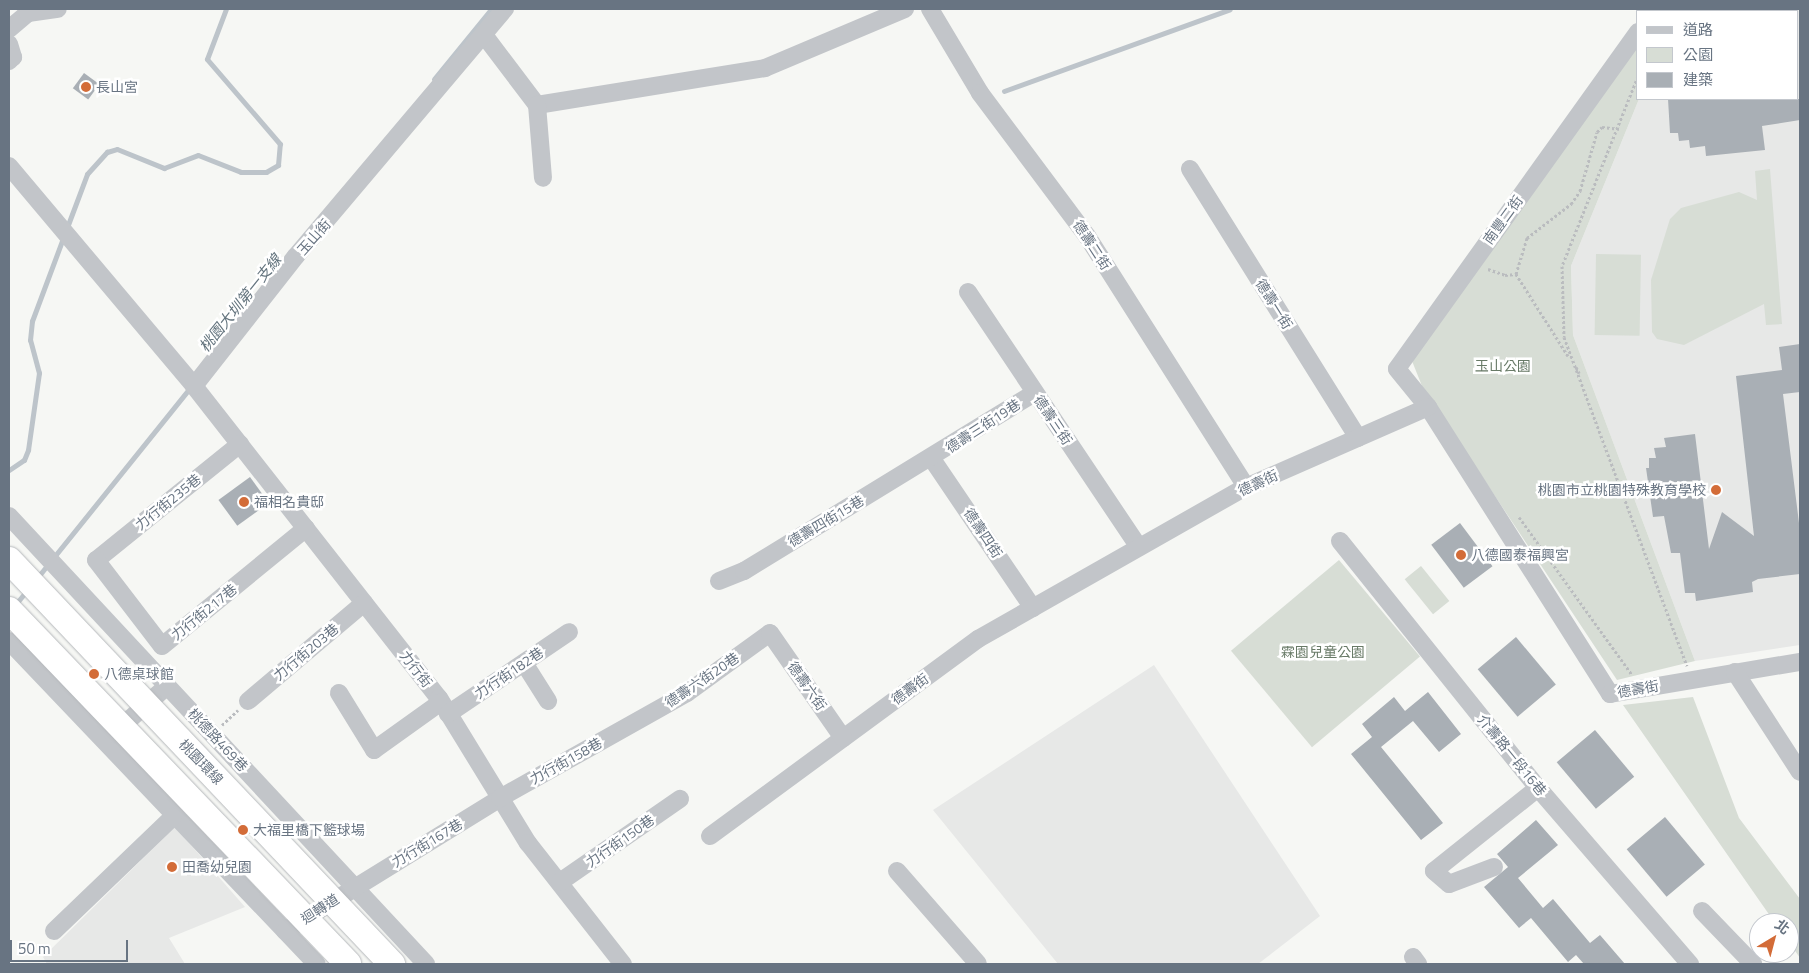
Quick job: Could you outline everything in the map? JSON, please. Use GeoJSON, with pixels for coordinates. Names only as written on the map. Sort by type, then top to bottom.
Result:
{"type":"FeatureCollection","features":[{"type":"Feature","properties":{"kind":"highway","name":"桃園環線"},"geometry":{"type":"LineString","coordinates":[[9,560],[392,964]]}},
{"type":"Feature","properties":{"kind":"highway"},"geometry":{"type":"LineString","coordinates":[[9,610],[348,964]]}},
{"type":"Feature","properties":{"kind":"street"},"geometry":{"type":"LineString","coordinates":[[9,29],[28,13],[58,9]]}},
{"type":"Feature","properties":{"kind":"street","name":"玉山街"},"geometry":{"type":"LineString","coordinates":[[194,386],[296,256],[505,9]]}},
{"type":"Feature","properties":{"kind":"street"},"geometry":{"type":"LineString","coordinates":[[537,105],[765,68],[905,9]]}},
{"type":"Feature","properties":{"kind":"street","name":"德壽二街"},"geometry":{"type":"LineString","coordinates":[[930,9],[980,93],[1087,236],[1246,487]]}},
{"type":"Feature","properties":{"kind":"street"},"geometry":{"type":"LineString","coordinates":[[484,35],[537,105],[543,178]]}},
{"type":"Feature","properties":{"kind":"street","name":"南豐二街"},"geometry":{"type":"LineString","coordinates":[[1428,407],[1397,369],[1636,35]]}},
{"type":"Feature","properties":{"kind":"street"},"geometry":{"type":"LineString","coordinates":[[9,44],[13,57],[9,62]]}},
{"type":"Feature","properties":{"kind":"street"},"geometry":{"type":"LineString","coordinates":[[9,166],[194,386]]}},
{"type":"Feature","properties":{"kind":"street","name":"德壽一街"},"geometry":{"type":"LineString","coordinates":[[1190,169],[1358,438]]}},
{"type":"Feature","properties":{"kind":"street","name":"德壽三街"},"geometry":{"type":"LineString","coordinates":[[968,292],[1139,548]]}},
{"type":"Feature","properties":{"kind":"street","name":"力行街"},"geometry":{"type":"LineString","coordinates":[[194,386],[445,708],[528,844],[560,882],[623,964]]}},
{"type":"Feature","properties":{"kind":"street","name":"德壽三街19巷"},"geometry":{"type":"LineString","coordinates":[[932,459],[1034,393]]}},
{"type":"Feature","properties":{"kind":"street","name":"德壽街"},"geometry":{"type":"LineString","coordinates":[[710,836],[978,639],[1246,487],[1428,407],[1610,694],[1800,662]]}},
{"type":"Feature","properties":{"kind":"street","name":"力行街235巷"},"geometry":{"type":"LineString","coordinates":[[96,560],[240,444]]}},
{"type":"Feature","properties":{"kind":"street","name":"德壽四街15巷"},"geometry":{"type":"LineString","coordinates":[[719,581],[744,571],[932,459]]}},
{"type":"Feature","properties":{"kind":"street","name":"德壽四街"},"geometry":{"type":"LineString","coordinates":[[932,459],[1033,608]]}},
{"type":"Feature","properties":{"kind":"street","name":"桃德路469巷"},"geometry":{"type":"LineString","coordinates":[[9,516],[426,964]]}},
{"type":"Feature","properties":{"kind":"street","name":"力行街217巷"},"geometry":{"type":"LineString","coordinates":[[96,560],[162,646],[306,528]]}},
{"type":"Feature","properties":{"kind":"street","name":"介壽路一段16巷"},"geometry":{"type":"LineString","coordinates":[[1340,541],[1538,788],[1690,964]]}},
{"type":"Feature","properties":{"kind":"street","name":"力行街203巷"},"geometry":{"type":"LineString","coordinates":[[248,701],[364,603]]}},
{"type":"Feature","properties":{"kind":"street","name":"力行街182巷"},"geometry":{"type":"LineString","coordinates":[[339,693],[374,750],[524,663],[569,632]]}},
{"type":"Feature","properties":{"kind":"street","name":"德壽六街"},"geometry":{"type":"LineString","coordinates":[[770,633],[843,738]]}},
{"type":"Feature","properties":{"kind":"street","name":"德壽六街20巷"},"geometry":{"type":"LineString","coordinates":[[631,724],[687,693],[770,633]]}},
{"type":"Feature","properties":{"kind":"street"},"geometry":{"type":"LineString","coordinates":[[9,641],[173,817],[317,964]]}},
{"type":"Feature","properties":{"kind":"street"},"geometry":{"type":"LineString","coordinates":[[524,663],[548,701]]}},
{"type":"Feature","properties":{"kind":"street"},"geometry":{"type":"LineString","coordinates":[[1735,672],[1800,772]]}},
{"type":"Feature","properties":{"kind":"street"},"geometry":{"type":"LineString","coordinates":[[104,743],[167,686]]}},
{"type":"Feature","properties":{"kind":"street","name":"力行街158巷"},"geometry":{"type":"LineString","coordinates":[[500,798],[631,724]]}},
{"type":"Feature","properties":{"kind":"street"},"geometry":{"type":"LineString","coordinates":[[1494,867],[1449,884],[1434,871],[1538,788]]}},
{"type":"Feature","properties":{"kind":"street","name":"力行街167巷"},"geometry":{"type":"LineString","coordinates":[[354,887],[500,798]]}},
{"type":"Feature","properties":{"kind":"street","name":"力行街150巷"},"geometry":{"type":"LineString","coordinates":[[560,882],[680,799]]}},
{"type":"Feature","properties":{"kind":"street"},"geometry":{"type":"LineString","coordinates":[[54,931],[173,817]]}},
{"type":"Feature","properties":{"kind":"street"},"geometry":{"type":"LineString","coordinates":[[897,871],[979,963]]}},
{"type":"Feature","properties":{"kind":"street","name":"迴轉道"},"geometry":{"type":"LineString","coordinates":[[285,931],[354,887]]}},
{"type":"Feature","properties":{"kind":"street"},"geometry":{"type":"LineString","coordinates":[[1702,911],[1753,964]]}},
{"type":"Feature","properties":{"kind":"path"},"geometry":{"type":"LineString","coordinates":[[1636,81],[1562,266],[1564,337],[1571,360],[1690,669],[1679,671]]}},
{"type":"Feature","properties":{"kind":"path"},"geometry":{"type":"LineString","coordinates":[[1580,373],[1516,274],[1527,238],[1571,204],[1580,191],[1597,132],[1602,127],[1620,129]]}},
{"type":"Feature","properties":{"kind":"path"},"geometry":{"type":"LineString","coordinates":[[1480,275],[1491,259]]}},
{"type":"Feature","properties":{"kind":"path"},"geometry":{"type":"LineString","coordinates":[[1485,267],[1505,275],[1516,274]]}},
{"type":"Feature","properties":{"kind":"path"},"geometry":{"type":"LineString","coordinates":[[1513,508],[1634,678],[1643,676]]}},
{"type":"Feature","properties":{"kind":"path"},"geometry":{"type":"LineString","coordinates":[[212,734],[248,701]]}},
{"type":"Feature","properties":{"kind":"shaded area","name":"桃園市立桃園特殊教育學校"},"geometry":{"type":"Polygon","coordinates":[[[1676,9],[1800,9],[1800,645],[1695,661],[1573,335],[1571,266],[1639,100],[1799,100],[1799,10],[1676,9]]]}},
{"type":"Feature","properties":{"kind":"shaded area"},"geometry":{"type":"Polygon","coordinates":[[[1154,665],[1320,916],[1258,964],[1058,964],[933,810],[1154,665]]]}},
{"type":"Feature","properties":{"kind":"shaded area","name":"田喬幼兒園"},"geometry":{"type":"Polygon","coordinates":[[[175,827],[245,907],[169,938],[185,964],[47,964],[43,957],[175,827]]]}},
{"type":"Feature","properties":{"kind":"green space","name":"玉山公園"},"geometry":{"type":"Polygon","coordinates":[[[1636,48],[1636,100],[1639,100],[1571,266],[1573,335],[1695,661],[1617,680],[1422,386],[1412,361],[1636,48]]]}},
{"type":"Feature","properties":{"kind":"green space"},"geometry":{"type":"Polygon","coordinates":[[[1770,169],[1782,324],[1766,325],[1764,304],[1684,345],[1657,339],[1652,332],[1651,280],[1670,219],[1681,208],[1739,192],[1757,200],[1755,171],[1770,169]]]}},
{"type":"Feature","properties":{"kind":"green space"},"geometry":{"type":"Polygon","coordinates":[[[1596,254],[1641,255],[1640,336],[1595,335],[1596,254]]]}},
{"type":"Feature","properties":{"kind":"green space","name":"霖園兒童公園"},"geometry":{"type":"Polygon","coordinates":[[[1339,560],[1420,657],[1312,747],[1231,651],[1339,560]]]}},
{"type":"Feature","properties":{"kind":"green space"},"geometry":{"type":"Polygon","coordinates":[[[1421,566],[1449,601],[1433,614],[1405,579],[1421,566]]]}},
{"type":"Feature","properties":{"kind":"green space"},"geometry":{"type":"Polygon","coordinates":[[[1693,697],[1739,818],[1800,899],[1800,958],[1799,913],[1768,913],[1623,705],[1693,697]]]}},
{"type":"Feature","properties":{"kind":"building","name":"長山宮"},"geometry":{"type":"Polygon","coordinates":[[[84,73],[99,84],[88,100],[73,88],[84,73]]]}},
{"type":"Feature","properties":{"kind":"building"},"geometry":{"type":"Polygon","coordinates":[[[1800,99],[1800,120],[1762,126],[1765,150],[1706,156],[1705,146],[1690,148],[1689,140],[1679,141],[1678,133],[1670,133],[1668,100],[1800,99]]]}},
{"type":"Feature","properties":{"kind":"building"},"geometry":{"type":"Polygon","coordinates":[[[1800,344],[1800,392],[1783,394],[1800,531],[1800,574],[1758,579],[1752,582],[1753,592],[1696,601],[1695,593],[1685,593],[1680,553],[1671,553],[1664,516],[1653,517],[1646,468],[1649,468],[1649,458],[1656,458],[1654,448],[1666,447],[1664,438],[1695,434],[1709,549],[1722,512],[1754,536],[1736,376],[1782,370],[1779,347],[1800,344]]]}},
{"type":"Feature","properties":{"kind":"building","name":"福相名貴邸"},"geometry":{"type":"Polygon","coordinates":[[[250,477],[269,503],[237,526],[218,500],[250,477]]]}},
{"type":"Feature","properties":{"kind":"building","name":"八德國泰福興宮"},"geometry":{"type":"Polygon","coordinates":[[[1460,523],[1492,566],[1464,588],[1431,545],[1460,523]]]}},
{"type":"Feature","properties":{"kind":"building"},"geometry":{"type":"Polygon","coordinates":[[[1516,637],[1556,684],[1518,717],[1478,669],[1516,637]]]}},
{"type":"Feature","properties":{"kind":"building"},"geometry":{"type":"Polygon","coordinates":[[[1428,692],[1461,734],[1439,752],[1413,721],[1381,747],[1443,823],[1421,840],[1351,754],[1372,737],[1362,724],[1394,697],[1405,711],[1428,692]]]}},
{"type":"Feature","properties":{"kind":"building"},"geometry":{"type":"Polygon","coordinates":[[[1595,730],[1634,777],[1596,809],[1557,762],[1595,730]]]}},
{"type":"Feature","properties":{"kind":"building"},"geometry":{"type":"Polygon","coordinates":[[[1665,817],[1705,864],[1667,897],[1627,849],[1665,817]]]}},
{"type":"Feature","properties":{"kind":"building"},"geometry":{"type":"Polygon","coordinates":[[[1536,820],[1558,845],[1518,878],[1543,908],[1553,899],[1590,943],[1600,935],[1625,964],[1584,964],[1576,955],[1568,962],[1531,918],[1519,928],[1484,887],[1508,867],[1497,854],[1536,820]]]}},
{"type":"Feature","properties":{"kind":"waterway"},"geometry":{"type":"LineString","coordinates":[[66,230],[87,174],[107,152],[117,149],[164,168],[198,155],[241,172],[266,172],[278,165],[280,144],[207,59],[226,9]]}},
{"type":"Feature","properties":{"kind":"waterway","name":"桃園大圳第一支線"},"geometry":{"type":"LineString","coordinates":[[434,79],[491,9]]}},
{"type":"Feature","properties":{"kind":"waterway"},"geometry":{"type":"LineString","coordinates":[[1004,91],[1230,9]]}},
{"type":"Feature","properties":{"kind":"waterway"},"geometry":{"type":"LineString","coordinates":[[9,470],[24,460],[28,450],[39,373],[30,340],[32,321],[63,238]]}},
{"type":"Feature","properties":{"kind":"waterway","name":"桃園大圳第一支線"},"geometry":{"type":"LineString","coordinates":[[37,578],[190,388]]}},
{"type":"Feature","properties":{"kind":"waterway","name":"桃園大圳第一支線"},"geometry":{"type":"LineString","coordinates":[[15,605],[27,590]]}},
{"type":"Feature","properties":{"kind":"place","name":"長山宮"},"geometry":{"type":"Point","coordinates":[86,87]}},
{"type":"Feature","properties":{"kind":"place","name":"桃園市立桃園特殊教育學校"},"geometry":{"type":"Point","coordinates":[1716,490]}},
{"type":"Feature","properties":{"kind":"place","name":"福相名貴邸"},"geometry":{"type":"Point","coordinates":[244,502]}},
{"type":"Feature","properties":{"kind":"place","name":"八德國泰福興宮"},"geometry":{"type":"Point","coordinates":[1461,555]}},
{"type":"Feature","properties":{"kind":"place","name":"八德桌球館"},"geometry":{"type":"Point","coordinates":[94,674]}},
{"type":"Feature","properties":{"kind":"place","name":"大福里橋下籃球場"},"geometry":{"type":"Point","coordinates":[243,830]}},
{"type":"Feature","properties":{"kind":"place","name":"田喬幼兒園"},"geometry":{"type":"Point","coordinates":[172,867]}}]}
